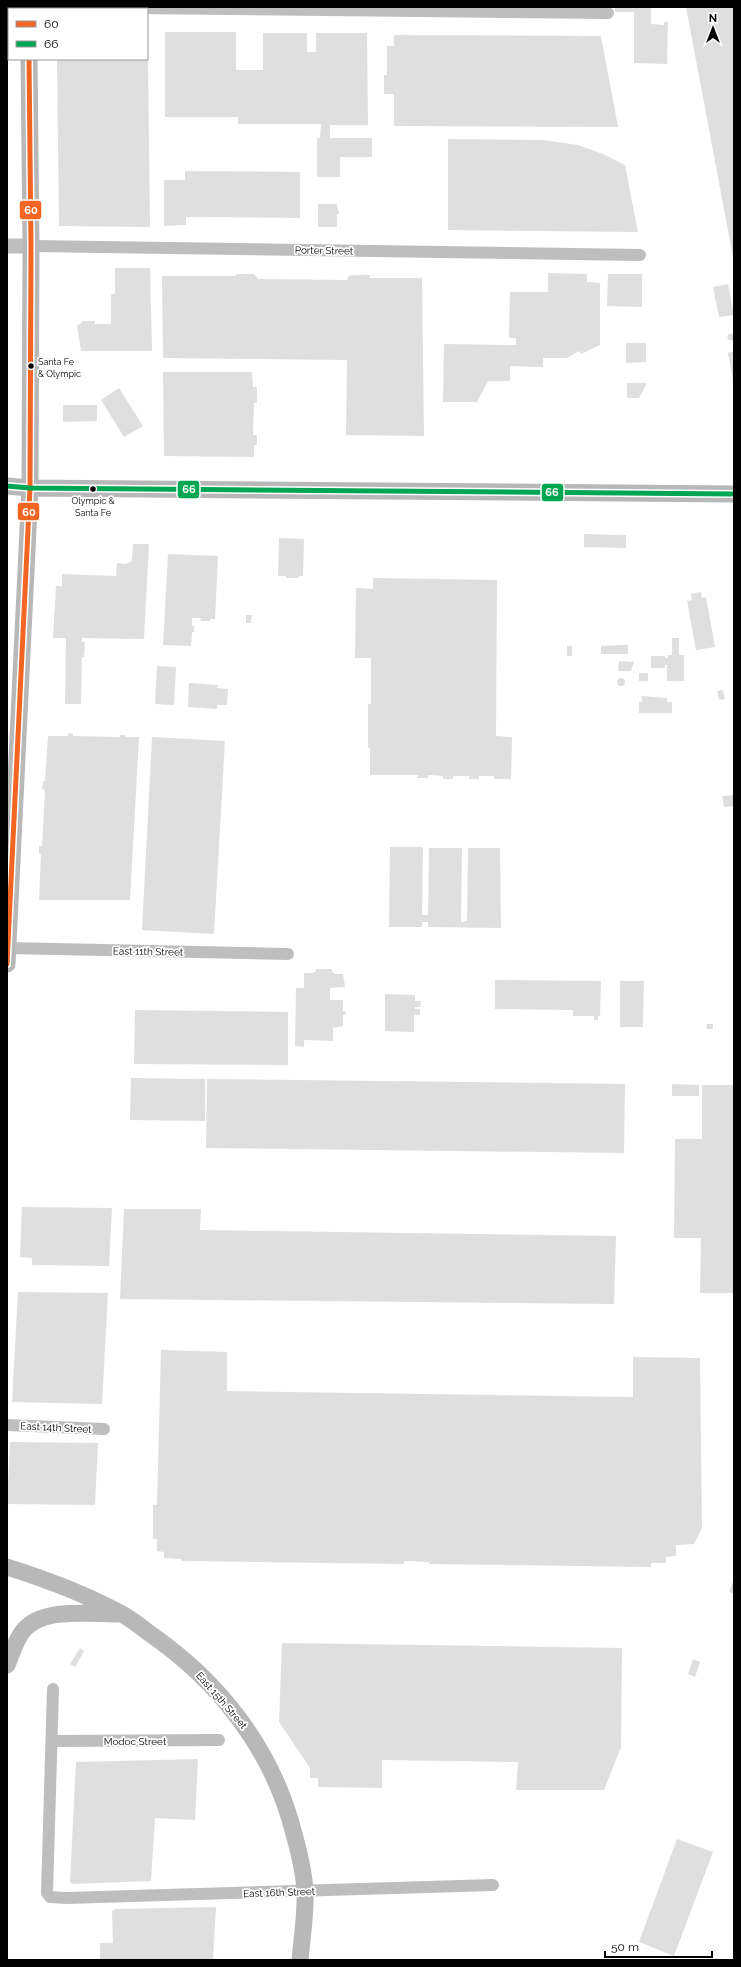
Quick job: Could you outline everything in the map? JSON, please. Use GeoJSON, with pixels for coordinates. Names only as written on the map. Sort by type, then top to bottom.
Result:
{"type":"FeatureCollection","features":[{"type":"Feature","properties":{"kind":"main road"},"geometry":{"type":"LineString","coordinates":[[7,956],[30,488],[31,246],[29,60]]}},
{"type":"Feature","properties":{"kind":"main road"},"geometry":{"type":"LineString","coordinates":[[7,486],[30,488],[734,494]]}},
{"type":"Feature","properties":{"kind":"main road","name":"East 15th Street"},"geometry":{"type":"LineString","coordinates":[[7,1567],[56,1585],[122,1614],[173,1649],[198,1672],[233,1710],[251,1734],[266,1760],[288,1808],[300,1854],[305,1891],[300,1960]]}},
{"type":"Feature","properties":{"kind":"main road"},"geometry":{"type":"LineString","coordinates":[[7,1665],[22,1632],[30,1624],[41,1618],[54,1615],[122,1614]]}},
{"type":"Feature","properties":{"kind":"street"},"geometry":{"type":"LineString","coordinates":[[28,8],[172,8],[608,13]]}},
{"type":"Feature","properties":{"kind":"street","name":"Porter Street"},"geometry":{"type":"LineString","coordinates":[[7,246],[640,255]]}},
{"type":"Feature","properties":{"kind":"street","name":"East 11th Street"},"geometry":{"type":"LineString","coordinates":[[7,956],[288,954]]}},
{"type":"Feature","properties":{"kind":"street","name":"East 14th Street"},"geometry":{"type":"LineString","coordinates":[[7,1425],[104,1429]]}},
{"type":"Feature","properties":{"kind":"street","name":"East 16th Street"},"geometry":{"type":"LineString","coordinates":[[53,1689],[47,1893],[50,1897],[66,1898],[493,1885]]}},
{"type":"Feature","properties":{"kind":"street","name":"Modoc Street"},"geometry":{"type":"LineString","coordinates":[[52,1741],[219,1740]]}},
{"type":"Feature","properties":{"kind":"building"},"geometry":{"type":"Polygon","coordinates":[[[615,7],[651,7],[651,24],[664,25],[664,22],[668,22],[667,64],[634,63],[634,12],[615,12],[615,7]]]}},
{"type":"Feature","properties":{"kind":"building"},"geometry":{"type":"Polygon","coordinates":[[[686,7],[734,7],[734,257],[733,257],[686,7]]]}},
{"type":"Feature","properties":{"kind":"building"},"geometry":{"type":"Polygon","coordinates":[[[165,32],[236,32],[236,70],[263,70],[263,33],[307,33],[307,52],[316,52],[316,33],[367,33],[368,125],[330,125],[330,138],[372,138],[372,157],[340,157],[340,177],[317,177],[317,138],[320,138],[321,124],[238,124],[238,117],[165,117],[165,32]]]}},
{"type":"Feature","properties":{"kind":"building"},"geometry":{"type":"Polygon","coordinates":[[[394,35],[601,36],[618,127],[394,126],[394,94],[384,94],[384,75],[387,75],[387,46],[394,46],[394,35]]]}},
{"type":"Feature","properties":{"kind":"building"},"geometry":{"type":"Polygon","coordinates":[[[148,59],[150,227],[59,226],[57,60],[148,59]]]}},
{"type":"Feature","properties":{"kind":"building"},"geometry":{"type":"Polygon","coordinates":[[[448,139],[543,140],[578,145],[603,154],[625,165],[638,232],[448,230],[448,139]]]}},
{"type":"Feature","properties":{"kind":"building"},"geometry":{"type":"Polygon","coordinates":[[[185,171],[300,172],[300,218],[186,217],[186,225],[164,226],[164,180],[185,180],[185,171]]]}},
{"type":"Feature","properties":{"kind":"building"},"geometry":{"type":"Polygon","coordinates":[[[318,204],[337,204],[339,214],[337,214],[337,227],[318,227],[318,204]]]}},
{"type":"Feature","properties":{"kind":"building"},"geometry":{"type":"Polygon","coordinates":[[[115,268],[150,268],[152,351],[81,351],[77,326],[83,321],[95,321],[95,324],[111,324],[111,295],[115,293],[115,268]]]}},
{"type":"Feature","properties":{"kind":"building"},"geometry":{"type":"Polygon","coordinates":[[[548,273],[587,274],[587,282],[600,283],[600,345],[581,354],[579,351],[567,358],[543,358],[543,367],[510,366],[510,381],[488,381],[477,402],[443,402],[444,344],[516,345],[516,338],[509,338],[510,292],[548,292],[548,273]]]}},
{"type":"Feature","properties":{"kind":"building"},"geometry":{"type":"Polygon","coordinates":[[[236,274],[254,274],[258,279],[347,280],[349,276],[354,275],[370,275],[370,278],[422,278],[424,436],[346,435],[347,360],[163,358],[162,276],[236,276],[236,274]]]}},
{"type":"Feature","properties":{"kind":"building"},"geometry":{"type":"Polygon","coordinates":[[[608,274],[642,274],[642,307],[607,306],[608,274]]]}},
{"type":"Feature","properties":{"kind":"building"},"geometry":{"type":"Polygon","coordinates":[[[728,284],[734,315],[719,317],[713,287],[728,284]]]}},
{"type":"Feature","properties":{"kind":"building"},"geometry":{"type":"Polygon","coordinates":[[[731,333],[734,334],[734,340],[731,341],[728,340],[727,337],[728,334],[731,333]]]}},
{"type":"Feature","properties":{"kind":"building"},"geometry":{"type":"Polygon","coordinates":[[[626,343],[646,343],[646,362],[626,363],[626,343]]]}},
{"type":"Feature","properties":{"kind":"building"},"geometry":{"type":"Polygon","coordinates":[[[734,351],[734,381],[733,381],[728,353],[734,351]]]}},
{"type":"Feature","properties":{"kind":"building"},"geometry":{"type":"Polygon","coordinates":[[[163,372],[252,372],[253,387],[257,387],[257,403],[254,403],[253,435],[257,435],[257,445],[254,445],[254,457],[164,456],[163,372]]]}},
{"type":"Feature","properties":{"kind":"building"},"geometry":{"type":"Polygon","coordinates":[[[627,383],[647,383],[639,398],[627,398],[627,383]]]}},
{"type":"Feature","properties":{"kind":"building"},"geometry":{"type":"Polygon","coordinates":[[[119,388],[143,426],[124,437],[101,400],[119,388]]]}},
{"type":"Feature","properties":{"kind":"building"},"geometry":{"type":"Polygon","coordinates":[[[63,405],[97,405],[97,421],[63,422],[63,405]]]}},
{"type":"Feature","properties":{"kind":"building"},"geometry":{"type":"Polygon","coordinates":[[[584,534],[626,535],[626,548],[584,547],[584,534]]]}},
{"type":"Feature","properties":{"kind":"building"},"geometry":{"type":"Polygon","coordinates":[[[279,538],[304,539],[303,576],[299,576],[299,578],[286,578],[286,576],[278,576],[279,538]]]}},
{"type":"Feature","properties":{"kind":"building"},"geometry":{"type":"Polygon","coordinates":[[[133,544],[149,544],[144,639],[82,638],[82,642],[85,642],[84,657],[82,657],[81,704],[65,704],[66,638],[53,638],[56,586],[62,586],[62,574],[116,576],[117,563],[126,564],[132,561],[133,544]]]}},
{"type":"Feature","properties":{"kind":"building"},"geometry":{"type":"Polygon","coordinates":[[[168,554],[218,556],[215,619],[210,619],[210,621],[200,621],[201,618],[192,618],[194,632],[192,632],[191,646],[163,645],[168,554]]]}},
{"type":"Feature","properties":{"kind":"building"},"geometry":{"type":"Polygon","coordinates":[[[373,578],[497,580],[496,736],[512,737],[511,779],[494,779],[494,776],[479,776],[479,779],[469,779],[469,776],[453,776],[453,779],[443,779],[443,776],[428,775],[428,778],[417,778],[418,775],[370,775],[370,748],[368,748],[368,704],[371,704],[371,658],[355,658],[356,588],[373,589],[373,578]]]}},
{"type":"Feature","properties":{"kind":"building"},"geometry":{"type":"Polygon","coordinates":[[[701,592],[702,598],[706,597],[715,647],[696,650],[687,601],[692,600],[691,594],[701,592]]]}},
{"type":"Feature","properties":{"kind":"building"},"geometry":{"type":"Polygon","coordinates":[[[246,615],[252,615],[251,623],[246,623],[246,615]]]}},
{"type":"Feature","properties":{"kind":"building"},"geometry":{"type":"Polygon","coordinates":[[[672,638],[679,638],[679,655],[684,655],[684,681],[667,681],[667,665],[665,665],[665,668],[651,668],[651,656],[665,656],[665,658],[668,658],[668,655],[672,655],[672,638]]]}},
{"type":"Feature","properties":{"kind":"building"},"geometry":{"type":"Polygon","coordinates":[[[628,645],[628,654],[601,654],[601,646],[628,645]]]}},
{"type":"Feature","properties":{"kind":"building"},"geometry":{"type":"Polygon","coordinates":[[[567,646],[572,646],[572,656],[567,656],[567,646]]]}},
{"type":"Feature","properties":{"kind":"building"},"geometry":{"type":"Polygon","coordinates":[[[619,661],[634,662],[631,671],[618,671],[619,661]]]}},
{"type":"Feature","properties":{"kind":"building"},"geometry":{"type":"Polygon","coordinates":[[[157,666],[176,667],[174,705],[155,704],[157,666]]]}},
{"type":"Feature","properties":{"kind":"building"},"geometry":{"type":"Polygon","coordinates":[[[639,673],[648,673],[648,681],[639,681],[639,673]]]}},
{"type":"Feature","properties":{"kind":"building"},"geometry":{"type":"Polygon","coordinates":[[[621,678],[624,679],[624,685],[621,686],[618,685],[617,682],[618,679],[621,678]]]}},
{"type":"Feature","properties":{"kind":"building"},"geometry":{"type":"Polygon","coordinates":[[[189,683],[218,685],[217,688],[228,689],[227,705],[217,705],[217,709],[188,707],[189,683]]]}},
{"type":"Feature","properties":{"kind":"building"},"geometry":{"type":"Polygon","coordinates":[[[723,690],[725,699],[719,700],[717,691],[723,690]]]}},
{"type":"Feature","properties":{"kind":"building"},"geometry":{"type":"Polygon","coordinates":[[[642,696],[667,698],[667,702],[672,702],[672,713],[639,713],[639,702],[642,702],[642,696]]]}},
{"type":"Feature","properties":{"kind":"building"},"geometry":{"type":"Polygon","coordinates":[[[68,733],[73,734],[73,736],[120,737],[120,735],[125,735],[125,737],[139,737],[130,900],[39,900],[41,854],[39,854],[39,846],[42,846],[45,790],[42,789],[43,781],[45,781],[48,736],[68,736],[68,733]]]}},
{"type":"Feature","properties":{"kind":"building"},"geometry":{"type":"Polygon","coordinates":[[[152,737],[225,741],[214,934],[142,930],[152,737]]]}},
{"type":"Feature","properties":{"kind":"building"},"geometry":{"type":"Polygon","coordinates":[[[734,795],[734,806],[724,807],[722,796],[734,795]]]}},
{"type":"Feature","properties":{"kind":"building"},"geometry":{"type":"Polygon","coordinates":[[[390,847],[423,847],[422,915],[428,915],[429,848],[462,848],[461,922],[467,921],[468,848],[500,848],[501,928],[428,927],[428,922],[422,922],[422,927],[389,927],[390,847]]]}},
{"type":"Feature","properties":{"kind":"building"},"geometry":{"type":"Polygon","coordinates":[[[316,969],[332,969],[332,972],[335,974],[343,974],[345,987],[330,988],[330,1000],[343,1000],[343,1011],[346,1011],[345,1015],[343,1015],[343,1026],[334,1028],[333,1026],[333,1041],[304,1040],[304,1047],[295,1046],[296,988],[304,988],[304,973],[316,972],[316,969]]]}},
{"type":"Feature","properties":{"kind":"building"},"geometry":{"type":"Polygon","coordinates":[[[495,980],[601,981],[600,1016],[598,1016],[598,1020],[594,1020],[594,1016],[573,1016],[573,1010],[495,1009],[495,980]]]}},
{"type":"Feature","properties":{"kind":"building"},"geometry":{"type":"Polygon","coordinates":[[[620,981],[644,981],[643,1027],[620,1027],[620,981]]]}},
{"type":"Feature","properties":{"kind":"building"},"geometry":{"type":"Polygon","coordinates":[[[385,994],[415,995],[415,1001],[421,1001],[420,1007],[415,1007],[415,1009],[420,1009],[420,1015],[414,1015],[414,1032],[385,1031],[385,994]]]}},
{"type":"Feature","properties":{"kind":"building"},"geometry":{"type":"Polygon","coordinates":[[[135,1010],[288,1012],[288,1065],[134,1064],[135,1010]]]}},
{"type":"Feature","properties":{"kind":"building"},"geometry":{"type":"Polygon","coordinates":[[[707,1024],[713,1024],[713,1029],[706,1029],[707,1024]]]}},
{"type":"Feature","properties":{"kind":"building"},"geometry":{"type":"Polygon","coordinates":[[[131,1078],[205,1079],[205,1121],[130,1120],[131,1078]]]}},
{"type":"Feature","properties":{"kind":"building"},"geometry":{"type":"Polygon","coordinates":[[[207,1079],[625,1084],[624,1153],[206,1148],[207,1079]]]}},
{"type":"Feature","properties":{"kind":"building"},"geometry":{"type":"Polygon","coordinates":[[[672,1084],[699,1085],[699,1096],[672,1096],[672,1084]]]}},
{"type":"Feature","properties":{"kind":"building"},"geometry":{"type":"Polygon","coordinates":[[[702,1085],[734,1085],[734,1293],[700,1293],[701,1238],[674,1238],[675,1139],[702,1139],[702,1085]]]}},
{"type":"Feature","properties":{"kind":"building"},"geometry":{"type":"Polygon","coordinates":[[[22,1207],[112,1208],[109,1266],[32,1265],[32,1258],[20,1257],[22,1207]]]}},
{"type":"Feature","properties":{"kind":"building"},"geometry":{"type":"Polygon","coordinates":[[[124,1209],[201,1209],[200,1230],[616,1236],[614,1304],[120,1299],[124,1209]]]}},
{"type":"Feature","properties":{"kind":"building"},"geometry":{"type":"Polygon","coordinates":[[[18,1292],[108,1293],[102,1404],[12,1402],[18,1292]]]}},
{"type":"Feature","properties":{"kind":"building"},"geometry":{"type":"Polygon","coordinates":[[[161,1350],[227,1352],[227,1391],[633,1397],[633,1357],[700,1358],[702,1528],[694,1544],[676,1545],[676,1556],[666,1557],[666,1563],[651,1563],[651,1567],[429,1564],[429,1562],[404,1561],[404,1564],[181,1561],[181,1559],[164,1558],[164,1552],[157,1551],[157,1539],[153,1539],[153,1505],[157,1505],[161,1350]]]}},
{"type":"Feature","properties":{"kind":"building"},"geometry":{"type":"Polygon","coordinates":[[[10,1442],[98,1443],[95,1505],[7,1504],[10,1442]]]}},
{"type":"Feature","properties":{"kind":"building"},"geometry":{"type":"Polygon","coordinates":[[[734,1579],[734,1594],[729,1592],[734,1579]]]}},
{"type":"Feature","properties":{"kind":"building"},"geometry":{"type":"Polygon","coordinates":[[[282,1643],[622,1648],[621,1747],[604,1790],[516,1790],[518,1762],[382,1760],[382,1788],[318,1787],[318,1778],[310,1778],[310,1768],[279,1722],[282,1643]]]}},
{"type":"Feature","properties":{"kind":"building"},"geometry":{"type":"Polygon","coordinates":[[[80,1648],[84,1651],[75,1667],[70,1664],[80,1648]]]}},
{"type":"Feature","properties":{"kind":"building"},"geometry":{"type":"Polygon","coordinates":[[[693,1659],[700,1662],[695,1677],[688,1674],[693,1659]]]}},
{"type":"Feature","properties":{"kind":"building"},"geometry":{"type":"Polygon","coordinates":[[[198,1759],[195,1820],[155,1818],[151,1881],[72,1884],[70,1882],[76,1762],[198,1759]]]}},
{"type":"Feature","properties":{"kind":"building"},"geometry":{"type":"Polygon","coordinates":[[[677,1839],[713,1852],[674,1956],[639,1942],[677,1839]]]}},
{"type":"Feature","properties":{"kind":"building"},"geometry":{"type":"Polygon","coordinates":[[[216,1907],[213,1960],[100,1960],[100,1943],[113,1943],[112,1911],[115,1909],[216,1907]]]}},
{"type":"Feature","properties":{"kind":"transit line","name":"60"},"geometry":{"type":"LineString","coordinates":[[7,964],[30,488],[31,246],[29,60]]}},
{"type":"Feature","properties":{"kind":"transit line","name":"66"},"geometry":{"type":"LineString","coordinates":[[7,486],[30,488],[734,494]]}},
{"type":"Feature","properties":{"kind":"place","name":"Santa Fe & Olympic"},"geometry":{"type":"Point","coordinates":[31,366]}},
{"type":"Feature","properties":{"kind":"place","name":"Olympic & Santa Fe"},"geometry":{"type":"Point","coordinates":[93,489]}}]}
